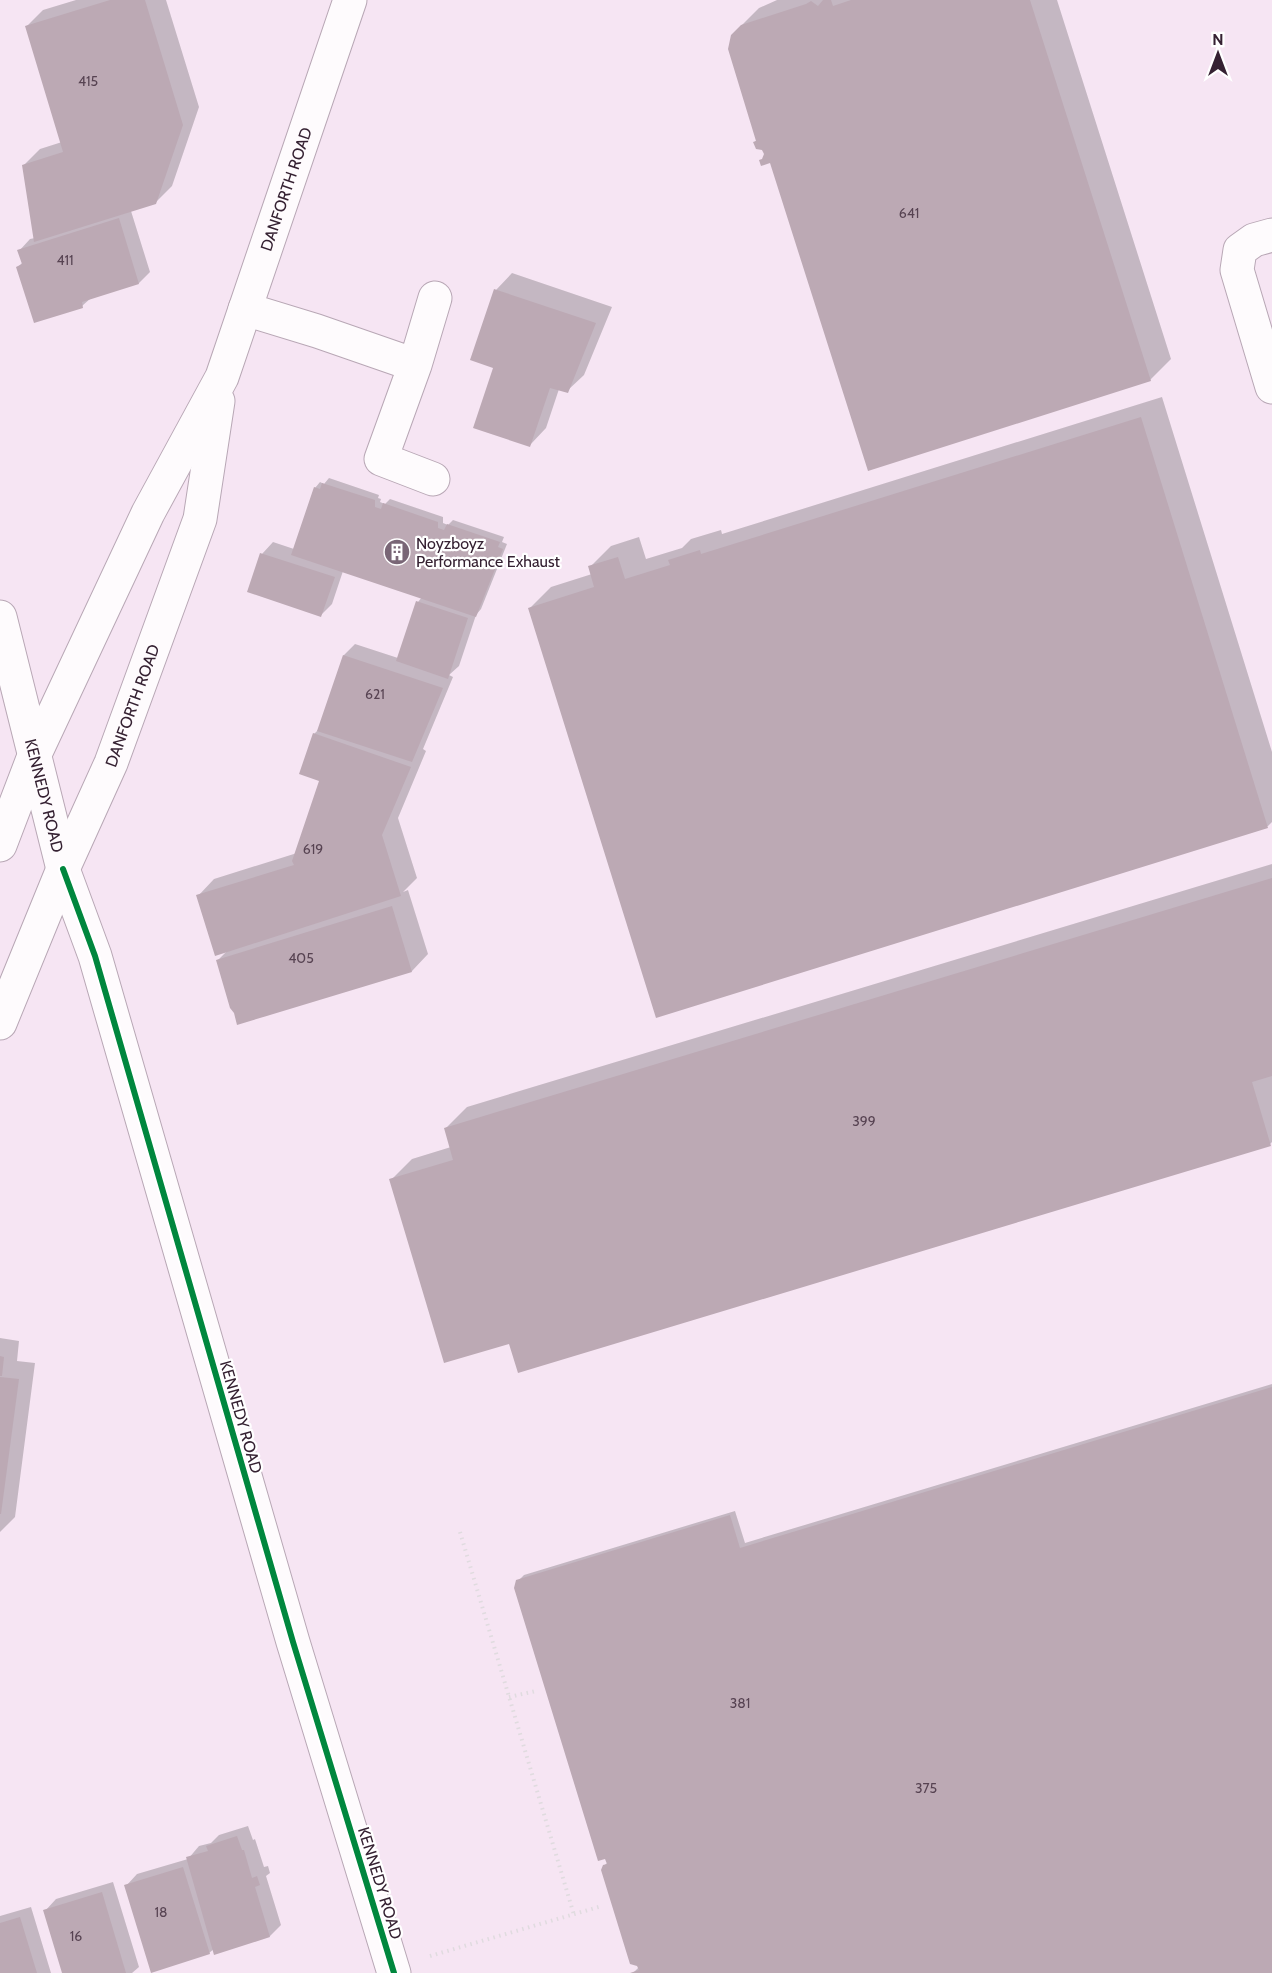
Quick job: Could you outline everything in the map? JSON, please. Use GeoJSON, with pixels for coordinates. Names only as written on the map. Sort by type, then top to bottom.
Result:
{"type":"FeatureCollection","features":[{"type":"Feature","properties":{"kind":"main road","name":"DANFORTH ROAD"},"geometry":{"type":"LineString","coordinates":[[0,845],[34,756],[148,513],[222,377],[350,0]]}},
{"type":"Feature","properties":{"kind":"main road"},"geometry":{"type":"LineString","coordinates":[[1271,380],[1238,270],[1240,250],[1254,240],[1272,234]]}},
{"type":"Feature","properties":{"kind":"main road"},"geometry":{"type":"LineString","coordinates":[[433,479],[381,459],[415,365],[435,298]]}},
{"type":"Feature","properties":{"kind":"main road"},"geometry":{"type":"LineString","coordinates":[[245,309],[415,365]]}},
{"type":"Feature","properties":{"kind":"main road","name":"DANFORTH ROAD"},"geometry":{"type":"LineString","coordinates":[[0,1023],[63,869],[111,763],[200,519],[222,377]]}},
{"type":"Feature","properties":{"kind":"main road","name":"KENNEDY ROAD"},"geometry":{"type":"LineString","coordinates":[[0,617],[63,869],[95,956],[293,1642],[393,1970]]}},
{"type":"Feature","properties":{"kind":"path"},"geometry":{"type":"LineString","coordinates":[[460,1532],[574,1915]]}},
{"type":"Feature","properties":{"kind":"path"},"geometry":{"type":"LineString","coordinates":[[509,1697],[536,1690]]}},
{"type":"Feature","properties":{"kind":"path"},"geometry":{"type":"LineString","coordinates":[[393,1970],[602,1906]]}},
{"type":"Feature","properties":{"kind":"building"},"geometry":{"type":"Polygon","coordinates":[[[110,0],[145,0],[183,125],[156,204],[34,242],[22,165],[63,152],[25,26],[110,0]]]}},
{"type":"Feature","properties":{"kind":"building"},"geometry":{"type":"Polygon","coordinates":[[[823,0],[831,0],[833,6],[851,0],[1030,0],[1151,381],[868,471],[770,163],[761,166],[759,160],[764,154],[762,150],[756,149],[753,142],[756,141],[728,49],[731,35],[741,25],[811,1],[818,6],[823,0]]]}},
{"type":"Feature","properties":{"kind":"building"},"geometry":{"type":"Polygon","coordinates":[[[119,218],[139,284],[82,302],[83,308],[34,323],[16,267],[22,264],[17,250],[119,218]]]}},
{"type":"Feature","properties":{"kind":"building"},"geometry":{"type":"Polygon","coordinates":[[[494,289],[596,323],[568,393],[550,388],[530,447],[473,428],[493,368],[470,360],[494,289]]]}},
{"type":"Feature","properties":{"kind":"building"},"geometry":{"type":"Polygon","coordinates":[[[1141,417],[1268,828],[656,1018],[528,608],[594,587],[588,566],[618,557],[625,579],[670,565],[668,560],[700,550],[701,554],[1141,417]]]}},
{"type":"Feature","properties":{"kind":"building","name":"Noyzboyz Performance Exhaust"},"geometry":{"type":"Polygon","coordinates":[[[322,483],[375,500],[375,507],[381,509],[383,503],[438,522],[438,528],[444,530],[447,524],[500,542],[498,547],[503,549],[476,617],[291,555],[314,487],[320,489],[322,483]]]}},
{"type":"Feature","properties":{"kind":"building"},"geometry":{"type":"Polygon","coordinates":[[[260,553],[335,577],[321,617],[247,592],[260,553]]]}},
{"type":"Feature","properties":{"kind":"building"},"geometry":{"type":"Polygon","coordinates":[[[416,601],[468,618],[448,679],[396,661],[416,601]]]}},
{"type":"Feature","properties":{"kind":"building"},"geometry":{"type":"Polygon","coordinates":[[[343,655],[443,688],[412,762],[317,731],[343,655]]]}},
{"type":"Feature","properties":{"kind":"building"},"geometry":{"type":"Polygon","coordinates":[[[313,733],[411,767],[382,835],[401,896],[215,956],[196,895],[294,865],[292,861],[319,781],[299,774],[313,733]]]}},
{"type":"Feature","properties":{"kind":"building"},"geometry":{"type":"Polygon","coordinates":[[[1272,878],[1272,1076],[1252,1082],[1271,1146],[518,1373],[509,1344],[444,1363],[389,1179],[453,1160],[444,1128],[1272,878]]]}},
{"type":"Feature","properties":{"kind":"building"},"geometry":{"type":"Polygon","coordinates":[[[392,906],[412,972],[237,1025],[216,960],[392,906]]]}},
{"type":"Feature","properties":{"kind":"building"},"geometry":{"type":"Polygon","coordinates":[[[0,1356],[4,1357],[2,1376],[0,1376],[0,1356]]]}},
{"type":"Feature","properties":{"kind":"building"},"geometry":{"type":"Polygon","coordinates":[[[0,1377],[19,1379],[1,1514],[0,1514],[0,1377]]]}},
{"type":"Feature","properties":{"kind":"building"},"geometry":{"type":"Polygon","coordinates":[[[1272,1387],[1272,1973],[630,1973],[639,1970],[637,1966],[630,1964],[601,1870],[603,1865],[607,1864],[605,1859],[598,1861],[514,1588],[516,1580],[730,1515],[740,1548],[1272,1387]]]}},
{"type":"Feature","properties":{"kind":"building"},"geometry":{"type":"Polygon","coordinates":[[[237,1836],[244,1850],[252,1878],[257,1876],[260,1885],[255,1887],[270,1937],[214,1955],[186,1857],[208,1851],[206,1846],[237,1836]]]}},
{"type":"Feature","properties":{"kind":"building"},"geometry":{"type":"Polygon","coordinates":[[[183,1867],[210,1954],[151,1973],[124,1885],[183,1867]]]}},
{"type":"Feature","properties":{"kind":"building"},"geometry":{"type":"Polygon","coordinates":[[[102,1892],[126,1973],[62,1973],[43,1910],[102,1892]]]}},
{"type":"Feature","properties":{"kind":"building"},"geometry":{"type":"Polygon","coordinates":[[[20,1917],[37,1973],[0,1973],[0,1923],[20,1917]]]}},
{"type":"Feature","properties":{"kind":"cycle path"},"geometry":{"type":"LineString","coordinates":[[63,869],[95,956],[293,1642],[394,1973]]}},
{"type":"Feature","properties":{"kind":"place","name":"Noyzboyz Performance Exhaust"},"geometry":{"type":"Point","coordinates":[397,552]}}]}
